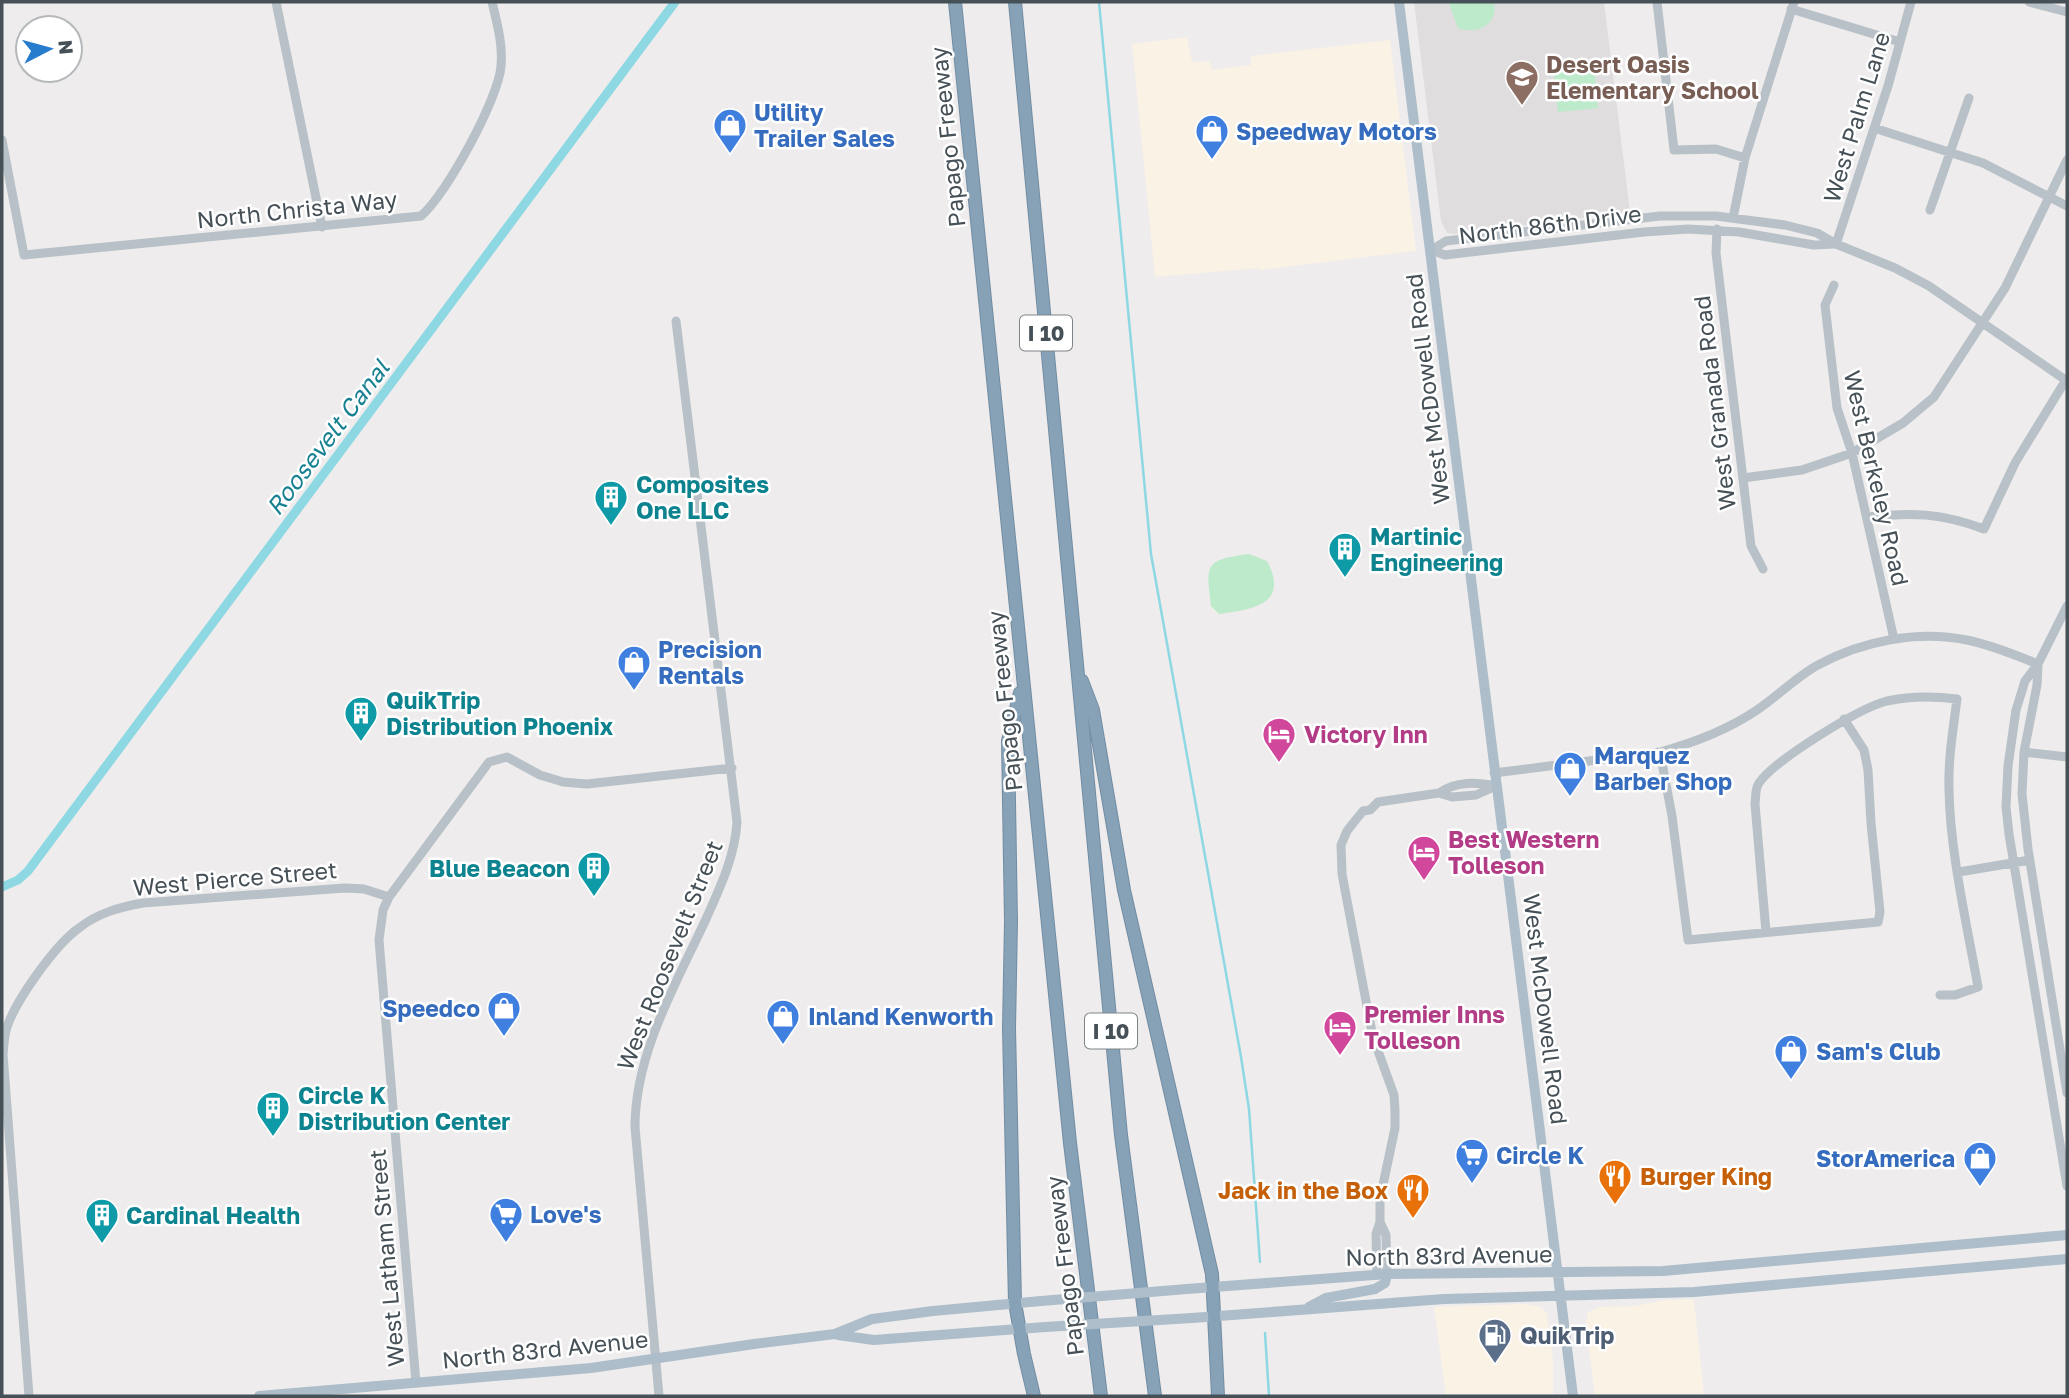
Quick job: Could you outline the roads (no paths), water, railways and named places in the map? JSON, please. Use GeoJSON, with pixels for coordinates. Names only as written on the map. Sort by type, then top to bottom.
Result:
{"type":"FeatureCollection","features":[{"type":"Feature","properties":{"kind":"highway","name":"Papago Freeway"},"geometry":{"type":"LineString","coordinates":[[952,2],[1070,1143],[1101,1396]]}},
{"type":"Feature","properties":{"kind":"highway","name":"I 10"},"geometry":{"type":"LineString","coordinates":[[1015,2],[1121,1135],[1155,1396]]}},
{"type":"Feature","properties":{"kind":"highway"},"geometry":{"type":"LineString","coordinates":[[1076,664],[1093,710],[1124,890],[1213,1287],[1218,1396]]}},
{"type":"Feature","properties":{"kind":"highway"},"geometry":{"type":"LineString","coordinates":[[1023,682],[1008,741],[1011,921],[1009,1028],[1015,1303],[1034,1396]]}},
{"type":"Feature","properties":{"kind":"main road","name":"West McDowell Road"},"geometry":{"type":"LineString","coordinates":[[1399,2],[1573,1396]]}},
{"type":"Feature","properties":{"kind":"main road","name":"North 83rd Avenue"},"geometry":{"type":"LineString","coordinates":[[835,1334],[872,1319],[1015,1303],[1187,1289],[1382,1274],[1663,1271],[2067,1235]]}},
{"type":"Feature","properties":{"kind":"main road"},"geometry":{"type":"LineString","coordinates":[[1894,1252],[1897,1274]]}},
{"type":"Feature","properties":{"kind":"main road","name":"North 83rd Avenue"},"geometry":{"type":"LineString","coordinates":[[259,1396],[496,1377],[657,1359],[754,1343],[835,1334],[874,1340],[1444,1299],[1694,1292],[2067,1258]]}},
{"type":"Feature","properties":{"kind":"main road"},"geometry":{"type":"LineString","coordinates":[[1307,1309],[1326,1298],[1375,1289],[1385,1283],[1382,1274]]}},
{"type":"Feature","properties":{"kind":"street"},"geometry":{"type":"LineString","coordinates":[[276,2],[323,227]]}},
{"type":"Feature","properties":{"kind":"street","name":"North Christa Way"},"geometry":{"type":"LineString","coordinates":[[2,140],[24,255],[421,216],[432,207],[496,92],[501,67],[501,43],[492,2]]}},
{"type":"Feature","properties":{"kind":"street"},"geometry":{"type":"LineString","coordinates":[[1657,2],[1674,150],[1716,149],[1745,158]]}},
{"type":"Feature","properties":{"kind":"street","name":"West Palm Lane"},"geometry":{"type":"LineString","coordinates":[[1836,244],[1911,2]]}},
{"type":"Feature","properties":{"kind":"street"},"geometry":{"type":"LineString","coordinates":[[2029,2],[2067,12]]}},
{"type":"Feature","properties":{"kind":"street"},"geometry":{"type":"LineString","coordinates":[[1733,218],[1745,158],[1793,6],[1900,42]]}},
{"type":"Feature","properties":{"kind":"street"},"geometry":{"type":"LineString","coordinates":[[1930,210],[1969,98]]}},
{"type":"Feature","properties":{"kind":"street"},"geometry":{"type":"LineString","coordinates":[[1874,128],[1983,163],[2067,206]]}},
{"type":"Feature","properties":{"kind":"street"},"geometry":{"type":"LineString","coordinates":[[1743,478],[1802,470],[1852,453],[1903,423],[1934,397],[2005,288],[2067,160]]}},
{"type":"Feature","properties":{"kind":"street"},"geometry":{"type":"LineString","coordinates":[[1676,216],[1676,229]]}},
{"type":"Feature","properties":{"kind":"street","name":"North 86th Drive"},"geometry":{"type":"LineString","coordinates":[[1431,250],[1446,240],[1676,216],[1733,218],[1785,225],[1817,233],[1929,286],[2067,380]]}},
{"type":"Feature","properties":{"kind":"street","name":"North 86th Drive"},"geometry":{"type":"LineString","coordinates":[[1431,250],[1445,256],[1676,229],[1717,229],[1814,245],[1836,244]]}},
{"type":"Feature","properties":{"kind":"street","name":"West Granada Road"},"geometry":{"type":"LineString","coordinates":[[1717,229],[1716,253],[1751,546],[1763,569]]}},
{"type":"Feature","properties":{"kind":"street","name":"West Berkeley Road"},"geometry":{"type":"LineString","coordinates":[[1835,285],[1825,305],[1837,408],[1852,453],[1868,517],[1894,639]]}},
{"type":"Feature","properties":{"kind":"street","name":"West Roosevelt Street"},"geometry":{"type":"LineString","coordinates":[[659,1396],[635,1126],[635,1099],[647,1052],[719,891],[733,852],[737,822],[676,321]]}},
{"type":"Feature","properties":{"kind":"street"},"geometry":{"type":"LineString","coordinates":[[1868,517],[1910,513],[1958,519],[1984,529],[2015,463],[2067,380]]}},
{"type":"Feature","properties":{"kind":"street"},"geometry":{"type":"LineString","coordinates":[[2067,606],[2038,664],[2025,681],[2016,710],[2008,766],[2007,807],[2013,862],[2067,1186]]}},
{"type":"Feature","properties":{"kind":"street"},"geometry":{"type":"LineString","coordinates":[[1494,773],[1660,752],[1684,745],[1740,720],[1815,666],[1857,648],[1894,639],[1928,636],[1968,640],[2038,664]]}},
{"type":"Feature","properties":{"kind":"street"},"geometry":{"type":"LineString","coordinates":[[2038,664],[2037,685],[2024,752],[2022,794],[2030,860],[2066,1071],[2067,1093]]}},
{"type":"Feature","properties":{"kind":"street"},"geometry":{"type":"LineString","coordinates":[[1766,932],[1755,804],[1756,786],[1767,773],[1844,719],[1887,701],[1936,696],[1957,699],[1950,749],[1949,792],[1978,987],[1955,995],[1940,995]]}},
{"type":"Feature","properties":{"kind":"street"},"geometry":{"type":"LineString","coordinates":[[1660,752],[1672,816],[1688,940],[1878,922],[1880,912],[1868,770],[1864,750],[1844,719]]}},
{"type":"Feature","properties":{"kind":"street"},"geometry":{"type":"LineString","coordinates":[[2024,752],[2067,757]]}},
{"type":"Feature","properties":{"kind":"street","name":"West Latham Street"},"geometry":{"type":"LineString","coordinates":[[416,1383],[380,953],[381,923],[389,897],[489,762],[507,757],[540,775],[563,782],[587,784],[732,768]]}},
{"type":"Feature","properties":{"kind":"street"},"geometry":{"type":"LineString","coordinates":[[1382,1274],[1386,1234],[1380,1222],[1382,1185],[1395,1128],[1394,1095],[1370,1021],[1344,883],[1341,845],[1347,831],[1363,811],[1370,810],[1378,802],[1439,793],[1452,797],[1476,795],[1496,786]]}},
{"type":"Feature","properties":{"kind":"street"},"geometry":{"type":"LineString","coordinates":[[1959,872],[2030,860]]}},
{"type":"Feature","properties":{"kind":"street","name":"West Pierce Street"},"geometry":{"type":"LineString","coordinates":[[29,1396],[3,1054],[7,1028],[27,989],[61,944],[78,928],[97,916],[121,907],[143,903],[345,888],[364,889],[389,897]]}},
{"type":"Feature","properties":{"kind":"street"},"geometry":{"type":"LineString","coordinates":[[2049,1073],[2066,1071]]}},
{"type":"Feature","properties":{"kind":"waterway","name":"Roosevelt Canal"},"geometry":{"type":"LineString","coordinates":[[2,887],[18,880],[28,871],[675,2]]}},
{"type":"Feature","properties":{"kind":"waterway"},"geometry":{"type":"LineString","coordinates":[[1099,2],[1151,554],[1241,1057],[1249,1109],[1260,1262]]}},
{"type":"Feature","properties":{"kind":"waterway"},"geometry":{"type":"LineString","coordinates":[[1265,1333],[1269,1396]]}},
{"type":"Feature","properties":{"kind":"place","name":"Desert Oasis Elementary School"},"geometry":{"type":"Point","coordinates":[1522,107]}},
{"type":"Feature","properties":{"kind":"place","name":"Utility Trailer Sales"},"geometry":{"type":"Point","coordinates":[730,155]}},
{"type":"Feature","properties":{"kind":"place","name":"Speedway Motors"},"geometry":{"type":"Point","coordinates":[1212,161]}},
{"type":"Feature","properties":{"kind":"place","name":"Composites One LLC"},"geometry":{"type":"Point","coordinates":[611,527]}},
{"type":"Feature","properties":{"kind":"place","name":"Martinic Engineering"},"geometry":{"type":"Point","coordinates":[1345,579]}},
{"type":"Feature","properties":{"kind":"place","name":"Precision Rentals"},"geometry":{"type":"Point","coordinates":[634,692]}},
{"type":"Feature","properties":{"kind":"place","name":"QuikTrip Distribution Phoenix"},"geometry":{"type":"Point","coordinates":[361,743]}},
{"type":"Feature","properties":{"kind":"place","name":"Victory Inn"},"geometry":{"type":"Point","coordinates":[1279,764]}},
{"type":"Feature","properties":{"kind":"place","name":"Marquez Barber Shop"},"geometry":{"type":"Point","coordinates":[1570,798]}},
{"type":"Feature","properties":{"kind":"place","name":"Best Western Tolleson"},"geometry":{"type":"Point","coordinates":[1424,882]}},
{"type":"Feature","properties":{"kind":"place","name":"Blue Beacon"},"geometry":{"type":"Point","coordinates":[594,898]}},
{"type":"Feature","properties":{"kind":"place","name":"Speedco"},"geometry":{"type":"Point","coordinates":[504,1038]}},
{"type":"Feature","properties":{"kind":"place","name":"Inland Kenworth"},"geometry":{"type":"Point","coordinates":[783,1046]}},
{"type":"Feature","properties":{"kind":"place","name":"Premier Inns Tolleson"},"geometry":{"type":"Point","coordinates":[1340,1057]}},
{"type":"Feature","properties":{"kind":"place","name":"Sam's Club"},"geometry":{"type":"Point","coordinates":[1791,1081]}},
{"type":"Feature","properties":{"kind":"place","name":"Circle K Distribution Center"},"geometry":{"type":"Point","coordinates":[273,1138]}},
{"type":"Feature","properties":{"kind":"place","name":"Circle K"},"geometry":{"type":"Point","coordinates":[1472,1185]}},
{"type":"Feature","properties":{"kind":"place","name":"StorAmerica"},"geometry":{"type":"Point","coordinates":[1980,1188]}},
{"type":"Feature","properties":{"kind":"place","name":"Burger King"},"geometry":{"type":"Point","coordinates":[1615,1206]}},
{"type":"Feature","properties":{"kind":"place","name":"Jack in the Box"},"geometry":{"type":"Point","coordinates":[1413,1220]}},
{"type":"Feature","properties":{"kind":"place","name":"Love's"},"geometry":{"type":"Point","coordinates":[506,1244]}},
{"type":"Feature","properties":{"kind":"place","name":"Cardinal Health"},"geometry":{"type":"Point","coordinates":[102,1245]}},
{"type":"Feature","properties":{"kind":"place","name":"QuikTrip"},"geometry":{"type":"Point","coordinates":[1495,1365]}}]}
